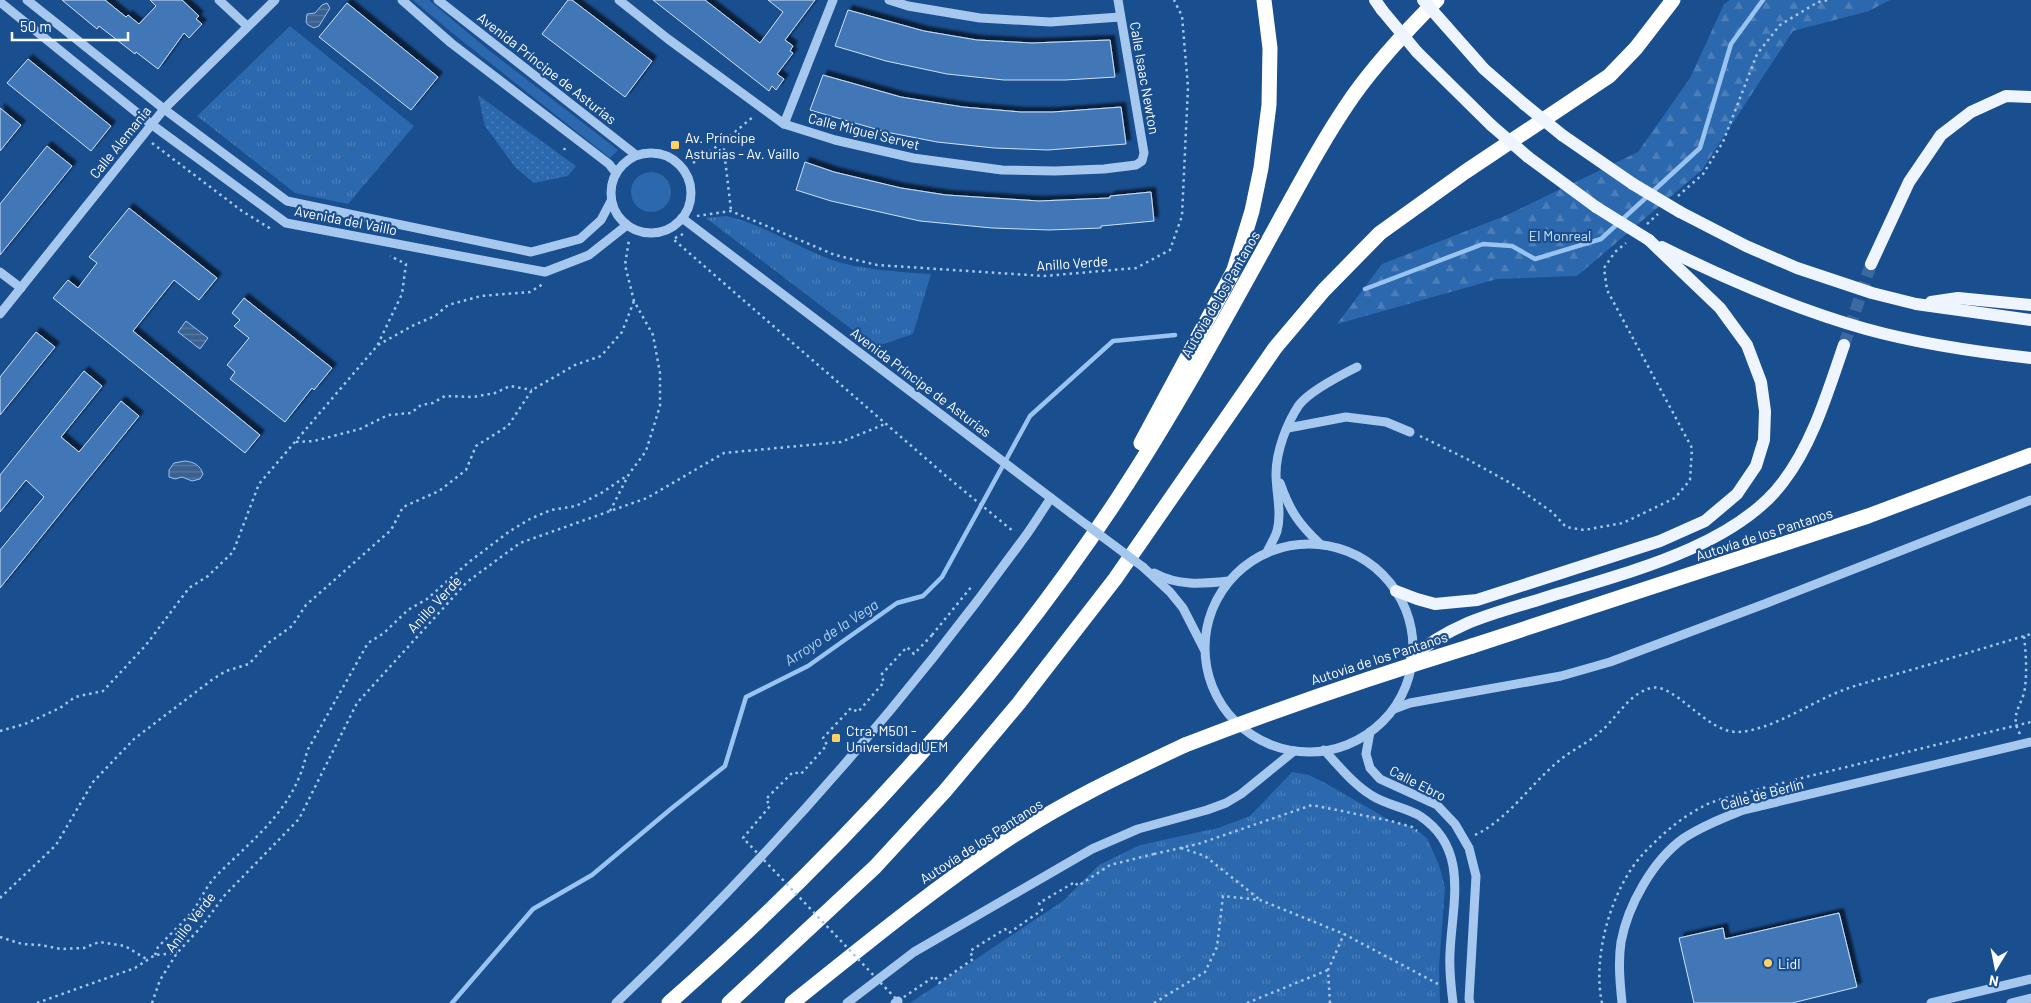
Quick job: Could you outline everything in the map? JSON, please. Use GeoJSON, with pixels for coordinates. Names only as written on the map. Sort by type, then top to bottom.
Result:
{"type":"FeatureCollection","features":[{"type":"Feature","properties":{"kind":"highway"},"geometry":{"type":"LineString","coordinates":[[1118,497],[1155,416],[1212,314],[1234,270],[1252,211],[1261,168],[1270,105],[1270,48],[1264,0]]}},
{"type":"Feature","properties":{"kind":"highway","name":"Autovía de los Pantanos"},"geometry":{"type":"LineString","coordinates":[[669,1003],[742,939],[869,811],[978,687],[1064,576],[1118,497],[1172,410],[1321,146],[1348,104],[1393,45],[1437,0]]}},
{"type":"Feature","properties":{"kind":"highway"},"geometry":{"type":"LineString","coordinates":[[729,1003],[875,867],[945,791],[1012,710],[1115,579],[1275,348],[1324,290],[1380,233],[1465,172],[1609,76],[1636,48],[1673,0]]}},
{"type":"Feature","properties":{"kind":"highway","name":"Autovía de los Pantanos"},"geometry":{"type":"LineString","coordinates":[[792,1003],[927,895],[1004,842],[1104,783],[1186,745],[1256,717],[1356,682],[1472,646],[1868,516],[2031,455]]}},
{"type":"Feature","properties":{"kind":"main road"},"geometry":{"type":"LineString","coordinates":[[1423,0],[1484,69],[1524,104],[1562,135],[1632,184],[1680,212],[1746,246],[1796,268],[1872,293],[1916,304],[2031,320]]}},
{"type":"Feature","properties":{"kind":"main road"},"geometry":{"type":"LineString","coordinates":[[1379,5],[1417,52],[1491,125],[1528,157],[1596,207],[1649,240],[1754,290],[1868,330],[1981,353],[2031,358]]}},
{"type":"Feature","properties":{"kind":"main road"},"geometry":{"type":"LineString","coordinates":[[1871,264],[1909,182],[1941,135],[1971,112],[2006,96],[2031,97]]}},
{"type":"Feature","properties":{"kind":"main road"},"geometry":{"type":"LineString","coordinates":[[1396,591],[1417,600],[1435,604],[1477,600],[1660,541],[1705,521],[1737,494],[1756,466],[1764,440],[1765,411],[1761,382],[1747,345],[1720,308],[1649,240]]}},
{"type":"Feature","properties":{"kind":"main road"},"geometry":{"type":"LineString","coordinates":[[1916,304],[1958,298],[2031,305]]}},
{"type":"Feature","properties":{"kind":"main road"},"geometry":{"type":"LineString","coordinates":[[1412,657],[1438,637],[1467,622],[1668,559],[1727,531],[1766,502],[1783,482],[1805,446],[1844,345]]}},
{"type":"Feature","properties":{"kind":"street","name":"Avenida del Vaillo"},"geometry":{"type":"LineString","coordinates":[[27,0],[164,109],[288,201],[531,252],[580,239],[601,220],[611,201]]}},
{"type":"Feature","properties":{"kind":"street"},"geometry":{"type":"LineString","coordinates":[[219,0],[247,26]]}},
{"type":"Feature","properties":{"kind":"street","name":"Calle Alemania"},"geometry":{"type":"LineString","coordinates":[[0,314],[164,109],[274,0]]}},
{"type":"Feature","properties":{"kind":"street"},"geometry":{"type":"LineString","coordinates":[[402,0],[451,43],[609,164],[616,173]]}},
{"type":"Feature","properties":{"kind":"street","name":"Avenida Príncipe de Asturias"},"geometry":{"type":"LineString","coordinates":[[438,0],[636,155]]}},
{"type":"Feature","properties":{"kind":"street","name":"Calle Miguel Servet"},"geometry":{"type":"LineString","coordinates":[[619,0],[668,39],[784,124],[835,140],[876,151],[973,167],[1055,171],[1112,168],[1136,165],[1142,161]]}},
{"type":"Feature","properties":{"kind":"street"},"geometry":{"type":"LineString","coordinates":[[784,124],[833,0]]}},
{"type":"Feature","properties":{"kind":"street"},"geometry":{"type":"LineString","coordinates":[[889,0],[908,6],[980,18],[1050,22],[1120,17]]}},
{"type":"Feature","properties":{"kind":"street","name":"Calle Isaac Newton"},"geometry":{"type":"LineString","coordinates":[[1118,0],[1144,153],[1142,161]]}},
{"type":"Feature","properties":{"kind":"street","name":"Avenida del Vaillo"},"geometry":{"type":"LineString","coordinates":[[0,2],[151,124],[286,223],[545,272],[589,255],[626,225]]}},
{"type":"Feature","properties":{"kind":"street"},"geometry":{"type":"LineString","coordinates":[[662,154],[674,160],[683,169],[689,181],[691,194],[689,207],[673,227],[662,232],[650,234],[637,231],[626,225],[615,211],[611,201],[610,190],[616,173],[636,155],[662,154]]}},
{"type":"Feature","properties":{"kind":"street","name":"Avenida Príncipe de Asturias"},"geometry":{"type":"LineString","coordinates":[[682,218],[1143,567],[1170,592],[1182,608],[1204,650]]}},
{"type":"Feature","properties":{"kind":"street"},"geometry":{"type":"LineString","coordinates":[[0,272],[22,288]]}},
{"type":"Feature","properties":{"kind":"street"},"geometry":{"type":"LineString","coordinates":[[1267,552],[1277,531],[1276,472],[1282,440],[1300,404],[1330,381],[1356,367]]}},
{"type":"Feature","properties":{"kind":"street"},"geometry":{"type":"LineString","coordinates":[[1288,428],[1346,417],[1386,422],[1410,432]]}},
{"type":"Feature","properties":{"kind":"street"},"geometry":{"type":"LineString","coordinates":[[1276,472],[1288,507],[1303,528],[1320,544]]}},
{"type":"Feature","properties":{"kind":"street"},"geometry":{"type":"LineString","coordinates":[[616,1003],[736,884],[834,777],[921,672],[1022,541],[1051,498]]}},
{"type":"Feature","properties":{"kind":"street"},"geometry":{"type":"LineString","coordinates":[[1394,708],[1410,703],[1561,676],[1610,662],[2031,500]]}},
{"type":"Feature","properties":{"kind":"street"},"geometry":{"type":"LineString","coordinates":[[1320,544],[1351,552],[1370,564],[1396,591],[1407,612],[1412,635],[1412,657],[1408,680],[1394,708],[1370,732],[1348,744],[1324,750],[1294,751],[1266,742],[1241,727],[1222,705],[1209,679],[1204,650],[1206,625],[1215,601],[1229,580],[1246,564],[1267,552],[1293,545],[1320,544]]}},
{"type":"Feature","properties":{"kind":"street","name":"Avenida Príncipe de Asturias"},"geometry":{"type":"LineString","coordinates":[[1143,567],[1176,582],[1203,583],[1229,580]]}},
{"type":"Feature","properties":{"kind":"street","name":"Calle Ebro"},"geometry":{"type":"LineString","coordinates":[[1370,732],[1366,754],[1370,768],[1380,780],[1437,804],[1455,824],[1469,848],[1476,876],[1470,956],[1470,1003]]}},
{"type":"Feature","properties":{"kind":"street","name":"Calle de Berlín"},"geometry":{"type":"LineString","coordinates":[[1622,1003],[1619,974],[1621,942],[1629,915],[1648,876],[1663,857],[1684,838],[1718,820],[1743,810],[2028,743]]}},
{"type":"Feature","properties":{"kind":"street","name":"Calle Ebro"},"geometry":{"type":"LineString","coordinates":[[1324,750],[1352,781],[1371,795],[1419,815],[1434,827],[1447,844],[1453,860],[1456,886],[1450,954],[1453,1003]]}},
{"type":"Feature","properties":{"kind":"street"},"geometry":{"type":"LineString","coordinates":[[847,1003],[914,952],[1092,848],[1163,820],[1207,810],[1226,803],[1241,794],[1294,751]]}},
{"type":"Feature","properties":{"kind":"street"},"geometry":{"type":"LineString","coordinates":[[1931,1003],[2031,979]]}},
{"type":"Feature","properties":{"kind":"street"},"geometry":{"type":"LineString","coordinates":[[2011,1003],[2031,998]]}},
{"type":"Feature","properties":{"kind":"path","name":"Anillo Verde"},"geometry":{"type":"LineString","coordinates":[[698,214],[731,211],[835,254],[877,264],[1044,276],[1136,268],[1170,250],[1182,216],[1188,87],[1182,16],[1174,0]]}},
{"type":"Feature","properties":{"kind":"path"},"geometry":{"type":"LineString","coordinates":[[1674,200],[1703,174],[1723,142],[1757,54],[1780,25],[1818,2],[1828,0]]}},
{"type":"Feature","properties":{"kind":"path"},"geometry":{"type":"LineString","coordinates":[[693,163],[723,142],[763,109]]}},
{"type":"Feature","properties":{"kind":"path"},"geometry":{"type":"LineString","coordinates":[[723,142],[731,211]]}},
{"type":"Feature","properties":{"kind":"path"},"geometry":{"type":"LineString","coordinates":[[1644,226],[1659,213]]}},
{"type":"Feature","properties":{"kind":"path"},"geometry":{"type":"LineString","coordinates":[[673,239],[885,424],[1014,531]]}},
{"type":"Feature","properties":{"kind":"path"},"geometry":{"type":"LineString","coordinates":[[1410,432],[1467,459],[1512,484],[1552,512],[1566,526],[1584,530],[1623,523],[1675,498],[1690,480],[1692,448],[1607,290],[1604,268],[1615,252],[1630,239]]}},
{"type":"Feature","properties":{"kind":"path"},"geometry":{"type":"LineString","coordinates":[[610,511],[629,474],[646,451],[660,406],[660,373],[653,335],[634,301],[625,265],[629,240],[621,245]]}},
{"type":"Feature","properties":{"kind":"path"},"geometry":{"type":"LineString","coordinates":[[0,731],[25,724],[60,708],[75,697],[103,691],[146,645],[189,588],[208,576],[233,552],[259,484],[377,346],[402,294],[406,278],[406,264],[387,255],[393,254]]}},
{"type":"Feature","properties":{"kind":"path"},"geometry":{"type":"LineString","coordinates":[[377,346],[414,325],[435,316],[448,305],[482,296],[530,292],[544,284]]}},
{"type":"Feature","properties":{"kind":"path"},"geometry":{"type":"LineString","coordinates":[[0,898],[56,845],[93,782],[134,739],[213,679],[226,671],[250,664],[267,644],[292,626],[306,605],[390,530],[403,506],[440,491],[466,470],[476,446],[508,426],[532,390],[575,365],[601,356],[622,332],[634,301]]}},
{"type":"Feature","properties":{"kind":"path"},"geometry":{"type":"LineString","coordinates":[[296,442],[314,441],[360,430],[388,415],[411,413],[421,405],[433,403],[445,396],[473,397],[495,393],[510,386],[532,390]]}},
{"type":"Feature","properties":{"kind":"path","name":"Anillo Verde"},"geometry":{"type":"LineString","coordinates":[[152,1003],[160,980],[177,953],[202,926],[224,896],[299,819],[357,703],[467,582],[520,543],[647,498],[724,453],[841,442],[885,424]]}},
{"type":"Feature","properties":{"kind":"path"},"geometry":{"type":"LineString","coordinates":[[155,955],[158,947],[196,906],[215,877],[248,846],[282,809],[303,770],[307,751],[368,643],[384,633],[408,610],[427,599],[469,562],[510,531],[530,519],[551,510],[576,506],[629,474]]}},
{"type":"Feature","properties":{"kind":"path"},"geometry":{"type":"LineString","coordinates":[[1465,840],[1486,830],[1521,800],[1559,760],[1600,733],[1631,698],[1651,688],[1662,688],[1680,698],[1702,718],[1737,732],[1772,724],[1846,689],[2031,634]]}},
{"type":"Feature","properties":{"kind":"path"},"geometry":{"type":"LineString","coordinates":[[932,636],[914,654],[906,647],[881,675],[884,682],[858,712],[852,708],[823,738],[827,745],[801,774],[793,772],[766,799],[770,806],[743,838],[897,1002],[935,976],[939,983],[973,960],[970,951],[1005,929],[1009,933],[1036,915],[1042,910],[1039,903],[1075,882],[1078,886],[1110,865],[1198,844],[1312,805],[1391,821],[1412,828],[1419,833]]}},
{"type":"Feature","properties":{"kind":"path"},"geometry":{"type":"LineString","coordinates":[[2024,636],[2026,653],[2025,690],[2016,714],[2015,726],[2028,743]]}},
{"type":"Feature","properties":{"kind":"path"},"geometry":{"type":"LineString","coordinates":[[1180,848],[1205,856],[1260,900]]}},
{"type":"Feature","properties":{"kind":"path"},"geometry":{"type":"LineString","coordinates":[[1154,1003],[1205,972],[1217,947],[1223,896],[1260,900],[1344,934],[1440,985],[1439,976]]}},
{"type":"Feature","properties":{"kind":"path"},"geometry":{"type":"LineString","coordinates":[[1330,1003],[1328,970],[1344,934]]}},
{"type":"Feature","properties":{"kind":"path"},"geometry":{"type":"LineString","coordinates":[[0,937],[22,944],[61,949],[84,948],[99,942],[125,946],[148,960]]}},
{"type":"Feature","properties":{"kind":"path"},"geometry":{"type":"LineString","coordinates":[[36,1003],[136,968],[155,955],[177,953]]}},
{"type":"Feature","properties":{"kind":"path"},"geometry":{"type":"LineString","coordinates":[[1247,1003],[1328,970]]}},
{"type":"Feature","properties":{"kind":"green space"},"geometry":{"type":"Polygon","coordinates":[[[413,0],[429,0],[486,48],[618,150],[610,158],[413,0]]]}},
{"type":"Feature","properties":{"kind":"green space","name":"El Monreal"},"geometry":{"type":"Polygon","coordinates":[[[1730,0],[1890,0],[1869,11],[1793,31],[1702,170],[1577,276],[1497,279],[1337,324],[1382,264],[1507,215],[1638,152],[1690,78],[1724,4],[1730,0]]]}},
{"type":"Feature","properties":{"kind":"green space"},"geometry":{"type":"Polygon","coordinates":[[[290,26],[414,126],[348,204],[295,193],[197,116],[290,26]]]}},
{"type":"Feature","properties":{"kind":"green space"},"geometry":{"type":"Polygon","coordinates":[[[478,95],[576,166],[568,176],[534,183],[515,167],[485,126],[478,95]]]}},
{"type":"Feature","properties":{"kind":"green space"},"geometry":{"type":"Polygon","coordinates":[[[655,172],[662,175],[668,181],[671,192],[670,200],[662,209],[655,212],[647,212],[640,209],[632,200],[631,188],[634,181],[643,173],[655,172]]]}},
{"type":"Feature","properties":{"kind":"green space"},"geometry":{"type":"Polygon","coordinates":[[[726,216],[754,224],[832,260],[869,268],[931,274],[913,334],[875,347],[706,218],[726,216]]]}},
{"type":"Feature","properties":{"kind":"green space"},"geometry":{"type":"Polygon","coordinates":[[[1292,772],[1309,775],[1391,821],[1412,827],[1427,838],[1439,865],[1445,888],[1439,967],[1440,1003],[910,1003],[1063,901],[1099,865],[1140,845],[1218,828],[1250,816],[1292,772]]]}},
{"type":"Feature","properties":{"kind":"shaded area"},"geometry":{"type":"Polygon","coordinates":[[[327,3],[330,8],[319,26],[314,28],[308,25],[306,22],[307,14],[315,13],[322,5],[327,3]]]}},
{"type":"Feature","properties":{"kind":"shaded area"},"geometry":{"type":"Polygon","coordinates":[[[186,321],[208,338],[200,349],[178,332],[186,321]]]}},
{"type":"Feature","properties":{"kind":"shaded area"},"geometry":{"type":"Polygon","coordinates":[[[185,461],[194,463],[200,468],[203,474],[200,479],[192,481],[182,477],[175,479],[169,477],[169,470],[174,463],[185,461]]]}},
{"type":"Feature","properties":{"kind":"building"},"geometry":{"type":"Polygon","coordinates":[[[62,0],[105,0],[126,17],[128,15],[139,24],[156,6],[150,0],[182,0],[199,16],[196,19],[202,24],[189,38],[184,33],[158,69],[99,26],[97,29],[62,0]]]}},
{"type":"Feature","properties":{"kind":"building"},"geometry":{"type":"Polygon","coordinates":[[[568,0],[572,0],[652,61],[625,97],[542,34],[568,0]]]}},
{"type":"Feature","properties":{"kind":"building"},"geometry":{"type":"Polygon","coordinates":[[[653,0],[705,0],[760,43],[783,12],[768,0],[815,0],[785,40],[793,46],[790,51],[793,53],[777,74],[784,79],[776,90],[772,86],[769,91],[653,0]]]}},
{"type":"Feature","properties":{"kind":"building"},"geometry":{"type":"Polygon","coordinates":[[[347,3],[438,77],[411,110],[319,37],[347,3]]]}},
{"type":"Feature","properties":{"kind":"building"},"geometry":{"type":"Polygon","coordinates":[[[848,10],[924,31],[977,40],[1032,43],[1110,40],[1115,77],[1065,80],[1004,80],[947,74],[886,61],[835,46],[848,10]]]}},
{"type":"Feature","properties":{"kind":"building"},"geometry":{"type":"Polygon","coordinates":[[[28,59],[111,126],[91,151],[7,83],[28,59]]]}},
{"type":"Feature","properties":{"kind":"building"},"geometry":{"type":"Polygon","coordinates":[[[823,75],[901,97],[963,107],[1021,112],[1053,112],[1121,107],[1126,144],[1048,150],[994,148],[937,142],[886,132],[810,110],[823,75]]]}},
{"type":"Feature","properties":{"kind":"building"},"geometry":{"type":"Polygon","coordinates":[[[0,108],[21,125],[0,151],[0,108]]]}},
{"type":"Feature","properties":{"kind":"building"},"geometry":{"type":"Polygon","coordinates":[[[47,146],[72,166],[0,255],[0,204],[47,146]]]}},
{"type":"Feature","properties":{"kind":"building"},"geometry":{"type":"Polygon","coordinates":[[[805,162],[834,172],[901,188],[946,195],[1039,201],[1110,198],[1110,196],[1151,192],[1154,221],[1101,226],[1101,228],[1049,230],[992,228],[920,221],[831,201],[796,190],[805,162]]]}},
{"type":"Feature","properties":{"kind":"building"},"geometry":{"type":"Polygon","coordinates":[[[129,208],[217,278],[199,300],[174,280],[133,331],[260,435],[245,453],[53,298],[68,280],[78,288],[97,263],[89,257],[129,208]]]}},
{"type":"Feature","properties":{"kind":"building"},"geometry":{"type":"Polygon","coordinates":[[[244,298],[332,368],[314,390],[312,388],[285,422],[230,379],[235,372],[227,365],[249,338],[234,326],[240,320],[232,313],[244,298]]]}},
{"type":"Feature","properties":{"kind":"building"},"geometry":{"type":"Polygon","coordinates":[[[36,332],[55,347],[0,415],[0,377],[36,332]]]}},
{"type":"Feature","properties":{"kind":"building"},"geometry":{"type":"Polygon","coordinates":[[[84,371],[102,386],[61,437],[79,452],[121,401],[139,416],[0,588],[0,550],[44,497],[26,480],[0,512],[0,475],[84,371]]]}},
{"type":"Feature","properties":{"kind":"building","name":"Lidl"},"geometry":{"type":"Polygon","coordinates":[[[1839,913],[1857,987],[1792,1003],[1694,1003],[1679,938],[1723,928],[1725,939],[1839,913]]]}},
{"type":"Feature","properties":{"kind":"waterway"},"geometry":{"type":"LineString","coordinates":[[1365,289],[1483,244],[1512,246],[1535,259],[1601,239],[1700,148],[1731,44],[1763,0]]}},
{"type":"Feature","properties":{"kind":"waterway","name":"Arroyo de la Vega"},"geometry":{"type":"LineString","coordinates":[[452,1003],[533,909],[592,875],[725,766],[746,697],[808,666],[897,603],[923,596],[942,577],[1030,416],[1113,341],[1175,335]]}},
{"type":"Feature","properties":{"kind":"tunnel"},"geometry":{"type":"LineString","coordinates":[[1844,345],[1871,264]]}},
{"type":"Feature","properties":{"kind":"place","name":"Av. Príncipe Asturias - Av. Vaillo"},"geometry":{"type":"Point","coordinates":[675,145]}},
{"type":"Feature","properties":{"kind":"place","name":"Ctra. M501 - Universidad UEM"},"geometry":{"type":"Point","coordinates":[836,738]}},
{"type":"Feature","properties":{"kind":"place","name":"Lidl"},"geometry":{"type":"Point","coordinates":[1768,963]}}]}
